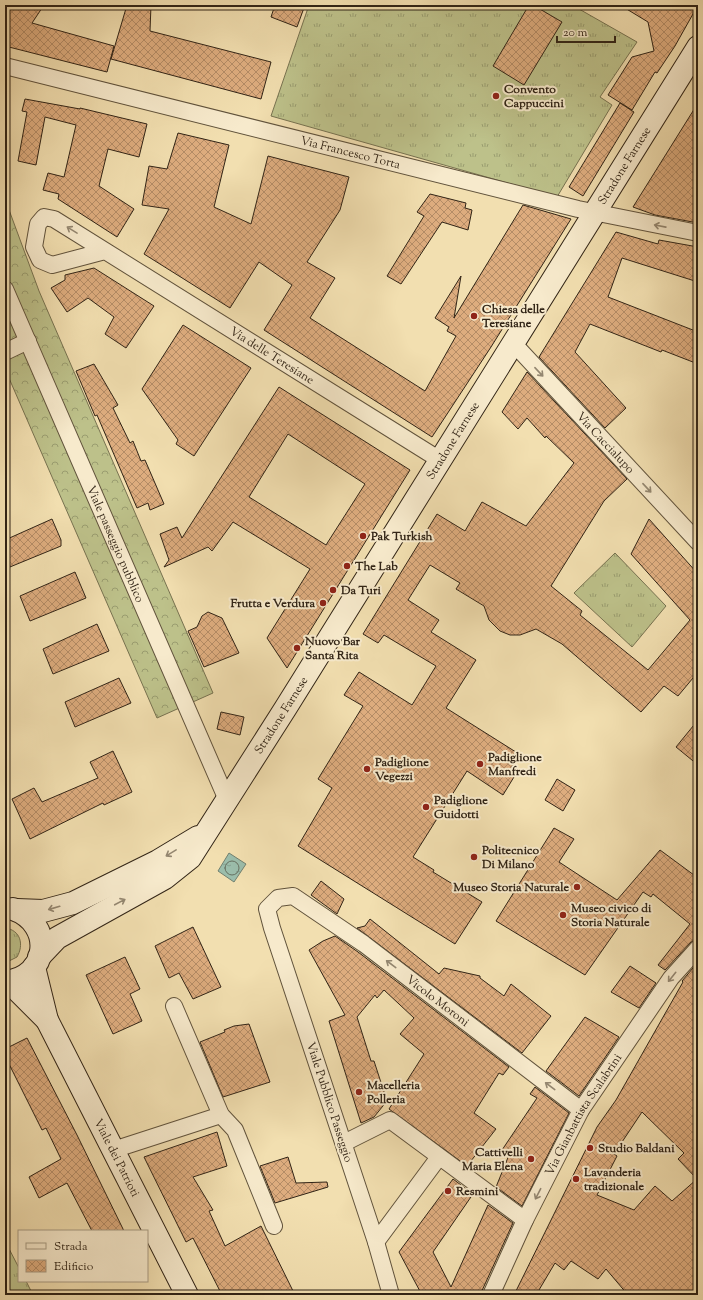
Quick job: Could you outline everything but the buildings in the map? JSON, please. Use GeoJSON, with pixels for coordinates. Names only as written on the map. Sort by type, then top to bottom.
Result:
{"type":"FeatureCollection","features":[{"type":"Feature","properties":{"kind":"street","name":"Stradone Farnese"},"geometry":{"type":"LineString","coordinates":[[6,981],[16,980],[27,974],[56,938],[165,878],[190,858],[698,47]]}},
{"type":"Feature","properties":{"kind":"street","name":"Via Francesco Torta"},"geometry":{"type":"LineString","coordinates":[[8,66],[594,212],[698,233]]}},
{"type":"Feature","properties":{"kind":"street","name":"Via delle Teresiane"},"geometry":{"type":"LineString","coordinates":[[105,251],[440,460]]}},
{"type":"Feature","properties":{"kind":"street","name":"Viale passeggio pubblico"},"geometry":{"type":"LineString","coordinates":[[5,289],[226,800]]}},
{"type":"Feature","properties":{"kind":"street"},"geometry":{"type":"LineString","coordinates":[[5,352],[28,342]]}},
{"type":"Feature","properties":{"kind":"street","name":"Via Caccialupo"},"geometry":{"type":"LineString","coordinates":[[513,343],[698,542]]}},
{"type":"Feature","properties":{"kind":"street","name":"Stradone Farnese"},"geometry":{"type":"LineString","coordinates":[[8,908],[43,911],[73,903],[158,861],[205,833]]}},
{"type":"Feature","properties":{"kind":"street","name":"Vicolo Moroni"},"geometry":{"type":"LineString","coordinates":[[267,909],[278,898],[293,896],[364,944],[581,1110]]}},
{"type":"Feature","properties":{"kind":"street","name":"Viale dei Patrioti"},"geometry":{"type":"LineString","coordinates":[[8,908],[33,920],[39,930],[42,942],[36,962],[47,1020],[187,1295]]}},
{"type":"Feature","properties":{"kind":"street","name":"Viale Pubblico Passeggio"},"geometry":{"type":"LineString","coordinates":[[267,909],[276,942],[376,1242],[391,1295]]}},
{"type":"Feature","properties":{"kind":"street","name":"Via Gianbattista Scalabrini"},"geometry":{"type":"LineString","coordinates":[[491,1295],[525,1220],[581,1110],[670,978],[698,948]]}},
{"type":"Feature","properties":{"kind":"street","name":"Viale dei Patrioti"},"geometry":{"type":"LineString","coordinates":[[6,981],[47,1020]]}},
{"type":"Feature","properties":{"kind":"street"},"geometry":{"type":"LineString","coordinates":[[174,1006],[221,1115],[235,1130],[274,1226]]}},
{"type":"Feature","properties":{"kind":"street"},"geometry":{"type":"LineString","coordinates":[[113,1150],[221,1115]]}},
{"type":"Feature","properties":{"kind":"street"},"geometry":{"type":"LineString","coordinates":[[344,1143],[390,1120],[525,1220]]}},
{"type":"Feature","properties":{"kind":"street"},"geometry":{"type":"LineString","coordinates":[[376,1242],[391,1224],[439,1157]]}},
{"type":"Feature","properties":{"kind":"green space"},"geometry":{"type":"Polygon","coordinates":[[[309,5],[572,5],[637,42],[600,97],[612,105],[557,197],[271,116],[309,5]]]}},
{"type":"Feature","properties":{"kind":"green space"},"geometry":{"type":"Polygon","coordinates":[[[5,199],[39,291],[213,693],[157,718],[5,369],[5,199]]]}},
{"type":"Feature","properties":{"kind":"green space"},"geometry":{"type":"Polygon","coordinates":[[[615,553],[666,606],[632,647],[574,593],[615,553]]]}},
{"type":"Feature","properties":{"kind":"green space"},"geometry":{"type":"Polygon","coordinates":[[[5,928],[10,929],[18,935],[20,939],[20,948],[17,957],[5,963],[5,928]]]}},
{"type":"Feature","properties":{"kind":"green space"},"geometry":{"type":"Polygon","coordinates":[[[5,1241],[18,1266],[18,1282],[26,1282],[33,1295],[5,1295],[5,1241]]]}},
{"type":"Feature","properties":{"kind":"water"},"geometry":{"type":"Polygon","coordinates":[[[229,853],[246,864],[234,882],[218,871],[229,853]]]}},
{"type":"Feature","properties":{"kind":"place","name":"Convento Cappuccini"},"geometry":{"type":"Point","coordinates":[496,96]}},
{"type":"Feature","properties":{"kind":"place","name":"Chiesa delle Teresiane"},"geometry":{"type":"Point","coordinates":[474,316]}},
{"type":"Feature","properties":{"kind":"place","name":"Pak Turkish"},"geometry":{"type":"Point","coordinates":[363,536]}},
{"type":"Feature","properties":{"kind":"place","name":"The Lab"},"geometry":{"type":"Point","coordinates":[347,566]}},
{"type":"Feature","properties":{"kind":"place","name":"Da Turi"},"geometry":{"type":"Point","coordinates":[333,590]}},
{"type":"Feature","properties":{"kind":"place","name":"Frutta e Verdura"},"geometry":{"type":"Point","coordinates":[323,603]}},
{"type":"Feature","properties":{"kind":"place","name":"Nuovo Bar Santa Rita"},"geometry":{"type":"Point","coordinates":[297,648]}},
{"type":"Feature","properties":{"kind":"place","name":"Padiglione Manfredi"},"geometry":{"type":"Point","coordinates":[480,764]}},
{"type":"Feature","properties":{"kind":"place","name":"Padiglione Vegezzi"},"geometry":{"type":"Point","coordinates":[367,769]}},
{"type":"Feature","properties":{"kind":"place","name":"Padiglione Guidotti"},"geometry":{"type":"Point","coordinates":[426,807]}},
{"type":"Feature","properties":{"kind":"place","name":"Politecnico Di Milano"},"geometry":{"type":"Point","coordinates":[474,857]}},
{"type":"Feature","properties":{"kind":"place","name":"Museo Storia Naturale"},"geometry":{"type":"Point","coordinates":[577,887]}},
{"type":"Feature","properties":{"kind":"place","name":"Museo civico di Storia Naturale"},"geometry":{"type":"Point","coordinates":[563,915]}},
{"type":"Feature","properties":{"kind":"place","name":"Macelleria Polleria"},"geometry":{"type":"Point","coordinates":[359,1092]}},
{"type":"Feature","properties":{"kind":"place","name":"Studio Baldani"},"geometry":{"type":"Point","coordinates":[590,1148]}},
{"type":"Feature","properties":{"kind":"place","name":"Cattivelli Maria Elena"},"geometry":{"type":"Point","coordinates":[531,1159]}},
{"type":"Feature","properties":{"kind":"place","name":"Lavanderia tradizionale"},"geometry":{"type":"Point","coordinates":[576,1179]}},
{"type":"Feature","properties":{"kind":"place","name":"Resmini"},"geometry":{"type":"Point","coordinates":[448,1191]}}]}
